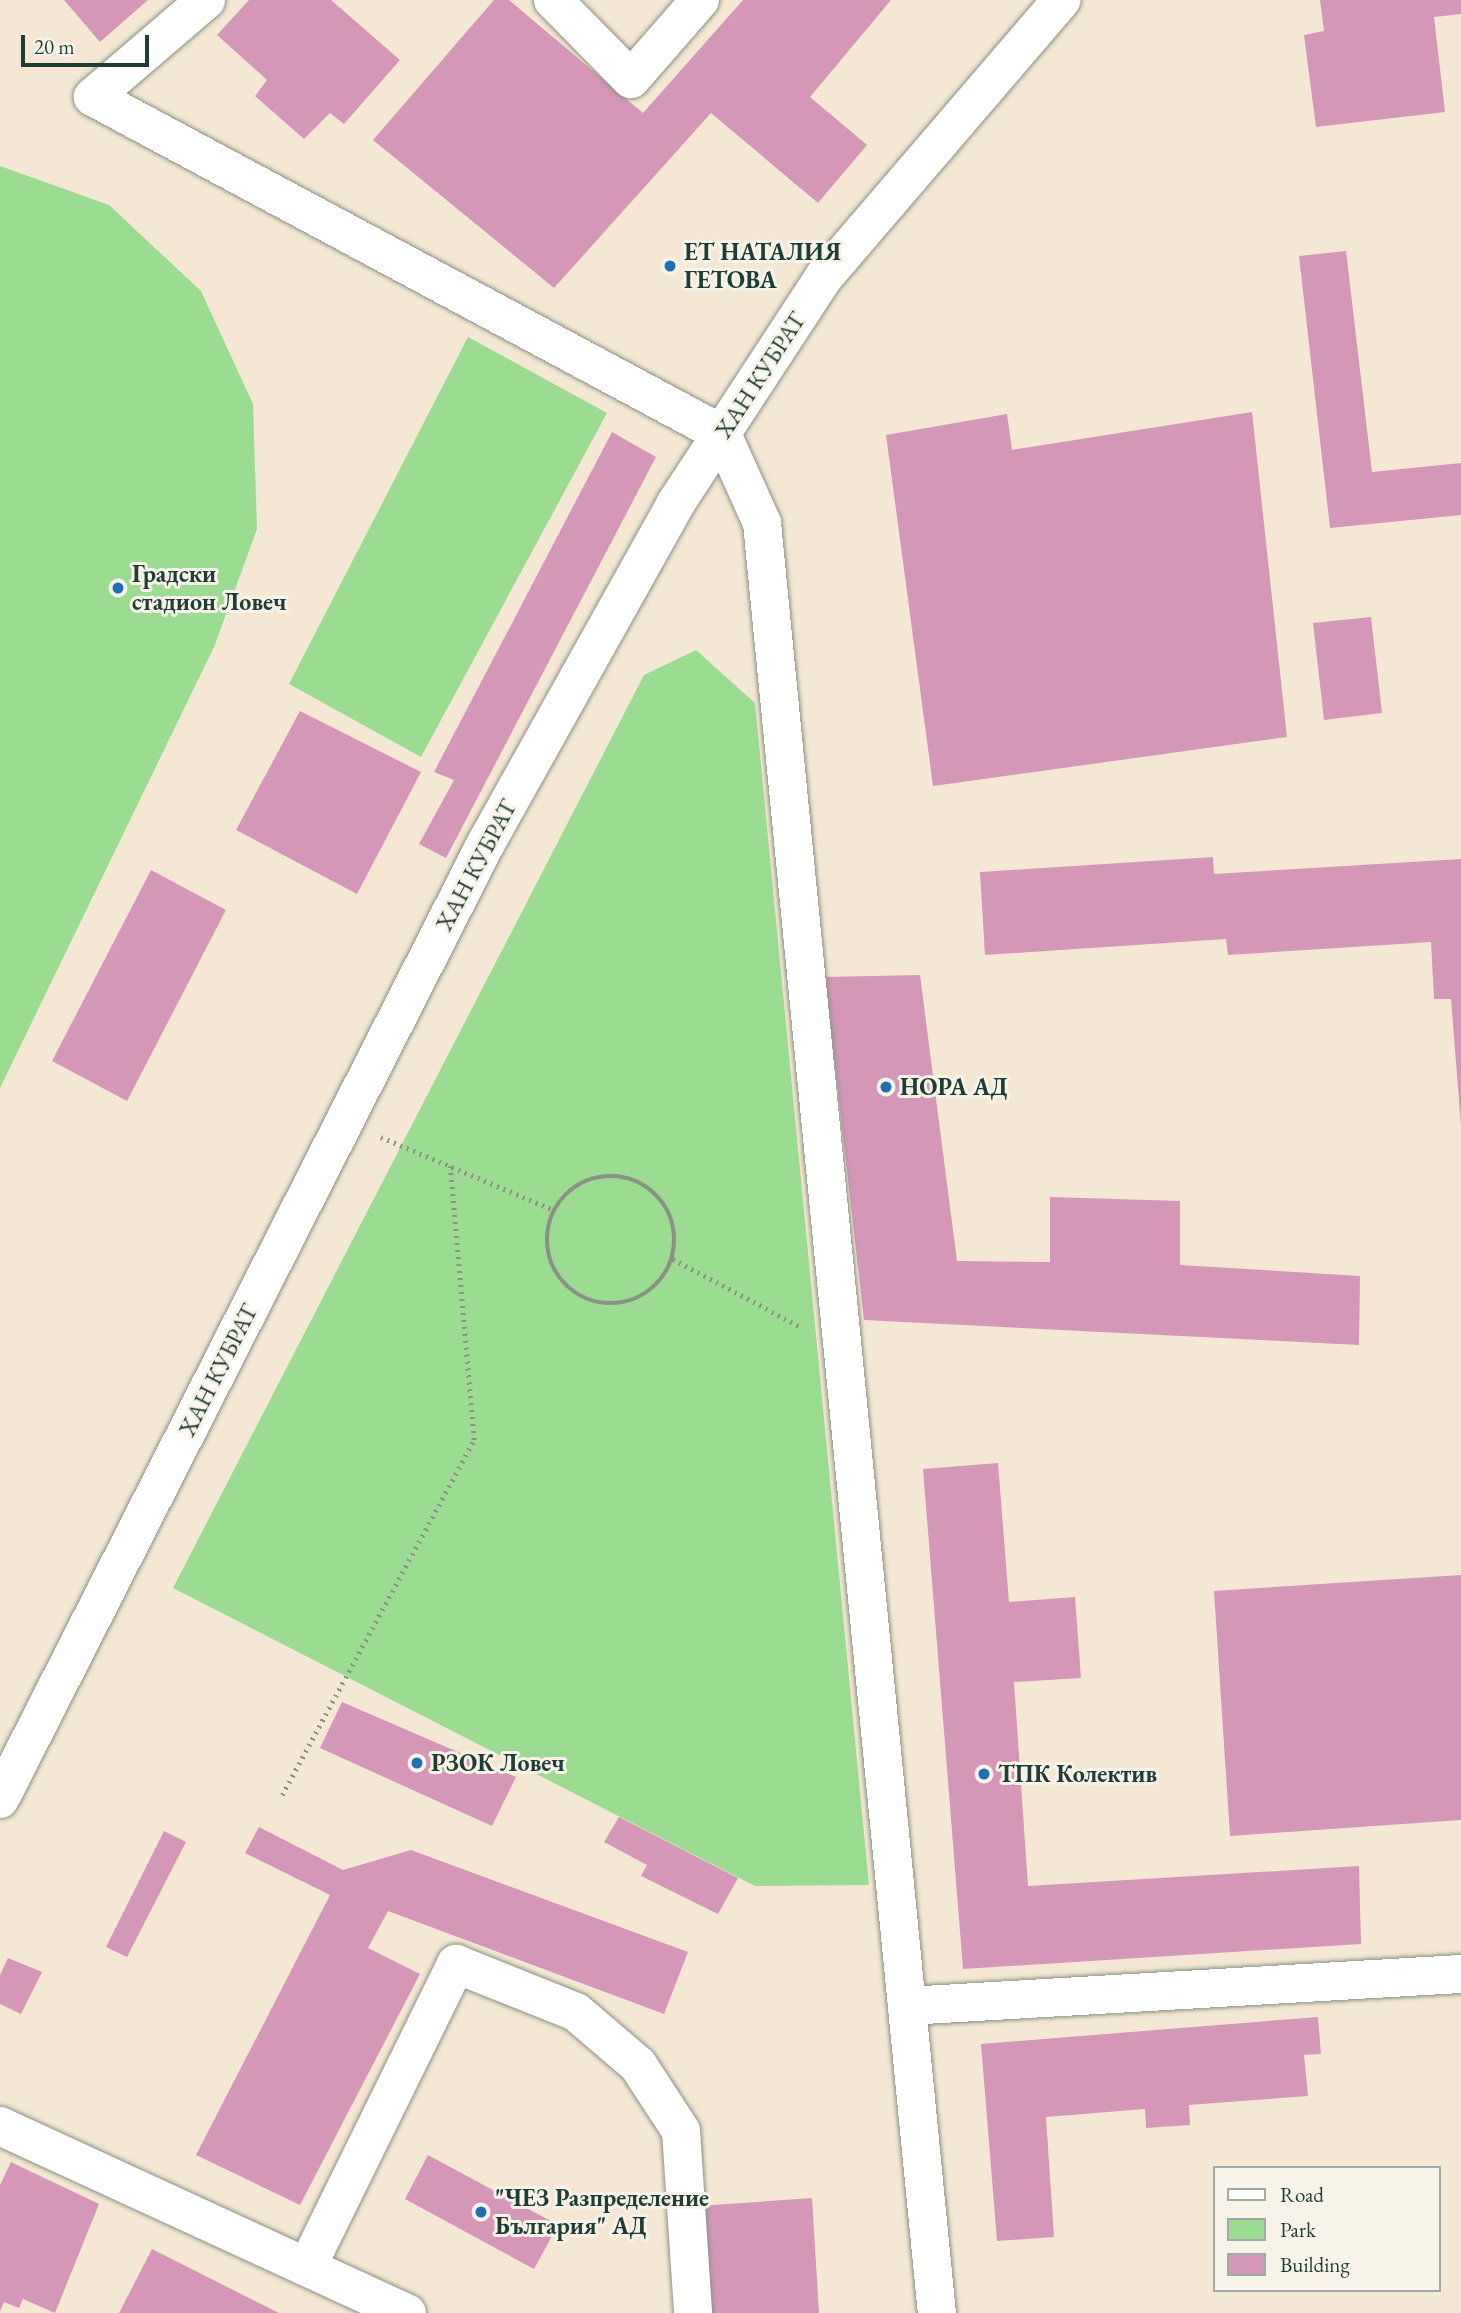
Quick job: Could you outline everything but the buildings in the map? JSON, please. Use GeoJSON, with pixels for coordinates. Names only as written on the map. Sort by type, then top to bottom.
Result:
{"type":"FeatureCollection","features":[{"type":"Feature","properties":{"kind":"street"},"geometry":{"type":"LineString","coordinates":[[206,0],[93,97],[722,434],[762,523],[937,2313]]}},
{"type":"Feature","properties":{"kind":"street"},"geometry":{"type":"LineString","coordinates":[[554,0],[631,79],[700,0]]}},
{"type":"Feature","properties":{"kind":"street","name":"ХАН КУБРАТ"},"geometry":{"type":"LineString","coordinates":[[0,1799],[485,845],[676,503],[824,277],[1061,0]]}},
{"type":"Feature","properties":{"kind":"street"},"geometry":{"type":"LineString","coordinates":[[307,2267],[457,1964],[576,2012],[638,2065],[681,2131],[693,2313]]}},
{"type":"Feature","properties":{"kind":"street"},"geometry":{"type":"LineString","coordinates":[[907,2006],[1461,1974]]}},
{"type":"Feature","properties":{"kind":"street"},"geometry":{"type":"LineString","coordinates":[[0,2126],[407,2313]]}},
{"type":"Feature","properties":{"kind":"path"},"geometry":{"type":"LineString","coordinates":[[343,1122],[554,1210]]}},
{"type":"Feature","properties":{"kind":"path"},"geometry":{"type":"LineString","coordinates":[[282,1795],[474,1440],[450,1166]]}},
{"type":"Feature","properties":{"kind":"path"},"geometry":{"type":"LineString","coordinates":[[626,1177],[645,1185],[666,1208],[676,1238],[673,1259],[663,1278],[638,1298],[607,1304],[586,1299],[555,1271],[547,1251],[554,1210],[584,1181],[626,1177]]}},
{"type":"Feature","properties":{"kind":"path"},"geometry":{"type":"LineString","coordinates":[[673,1259],[841,1348]]}},
{"type":"Feature","properties":{"kind":"green space","name":"Градски стадион Ловеч"},"geometry":{"type":"Polygon","coordinates":[[[0,166],[109,205],[201,291],[253,404],[257,529],[214,647],[0,1088],[0,166]]]}},
{"type":"Feature","properties":{"kind":"green space"},"geometry":{"type":"Polygon","coordinates":[[[468,337],[607,413],[421,757],[289,684],[468,337]]]}},
{"type":"Feature","properties":{"kind":"green space"},"geometry":{"type":"Polygon","coordinates":[[[696,650],[755,703],[869,1885],[755,1886],[173,1588],[644,675],[696,650]]]}},
{"type":"Feature","properties":{"kind":"place","name":"ЕТ НАТАЛИЯ ГЕТОВА"},"geometry":{"type":"Point","coordinates":[670,266]}},
{"type":"Feature","properties":{"kind":"place","name":"Градски стадион Ловеч"},"geometry":{"type":"Point","coordinates":[118,588]}},
{"type":"Feature","properties":{"kind":"place","name":"НОРА АД"},"geometry":{"type":"Point","coordinates":[886,1087]}},
{"type":"Feature","properties":{"kind":"place","name":"РЗОК Ловеч"},"geometry":{"type":"Point","coordinates":[417,1763]}},
{"type":"Feature","properties":{"kind":"place","name":"ТПК Колектив"},"geometry":{"type":"Point","coordinates":[984,1774]}},
{"type":"Feature","properties":{"kind":"place","name":"\"ЧЕЗ Разпределение България\" АД"},"geometry":{"type":"Point","coordinates":[481,2212]}}]}
